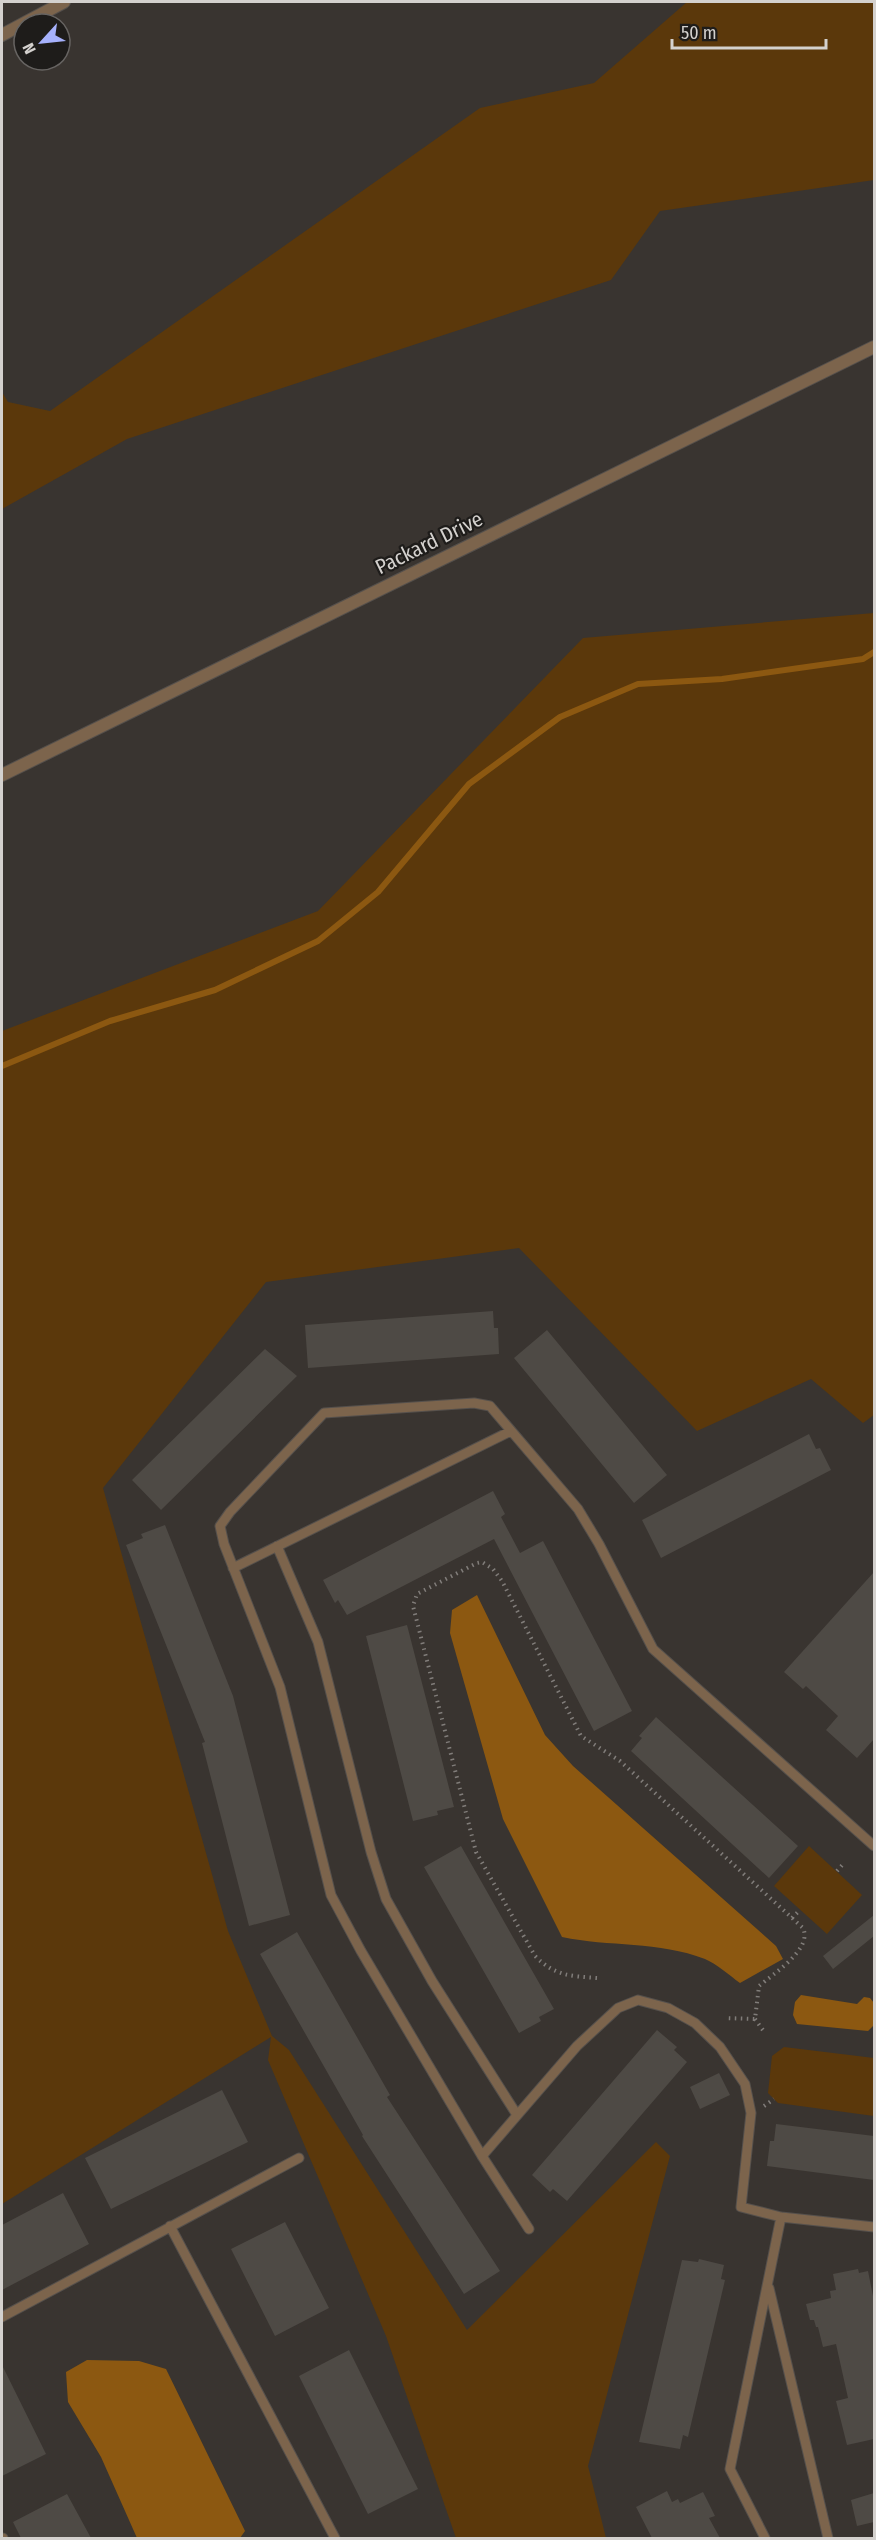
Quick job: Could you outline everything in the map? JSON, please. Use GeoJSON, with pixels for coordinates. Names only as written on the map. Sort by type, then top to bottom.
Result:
{"type":"FeatureCollection","features":[{"type":"Feature","properties":{"kind":"street"},"geometry":{"type":"LineString","coordinates":[[2,35],[64,2]]}},
{"type":"Feature","properties":{"kind":"street","name":"Packard Drive"},"geometry":{"type":"LineString","coordinates":[[2,775],[874,347]]}},
{"type":"Feature","properties":{"kind":"lane"},"geometry":{"type":"LineString","coordinates":[[529,2229],[482,2156],[361,1951],[331,1895],[280,1687],[233,1568],[220,1526],[324,1413],[474,1403],[490,1406],[578,1509],[599,1544],[653,1649],[874,1846]]}},
{"type":"Feature","properties":{"kind":"lane"},"geometry":{"type":"LineString","coordinates":[[233,1568],[511,1431]]}},
{"type":"Feature","properties":{"kind":"lane"},"geometry":{"type":"LineString","coordinates":[[277,1546],[318,1642],[371,1852],[387,1899],[432,1981],[517,2115]]}},
{"type":"Feature","properties":{"kind":"lane"},"geometry":{"type":"LineString","coordinates":[[482,2156],[577,2046],[618,2008],[638,2000],[668,2008],[695,2024],[720,2047],[745,2084],[751,2113],[741,2207],[781,2217],[874,2227]]}},
{"type":"Feature","properties":{"kind":"lane"},"geometry":{"type":"LineString","coordinates":[[2,2317],[299,2158]]}},
{"type":"Feature","properties":{"kind":"lane"},"geometry":{"type":"LineString","coordinates":[[765,2538],[730,2469],[781,2217]]}},
{"type":"Feature","properties":{"kind":"lane"},"geometry":{"type":"LineString","coordinates":[[170,2226],[335,2538]]}},
{"type":"Feature","properties":{"kind":"lane"},"geometry":{"type":"LineString","coordinates":[[768,2283],[828,2538]]}},
{"type":"Feature","properties":{"kind":"path"},"geometry":{"type":"LineString","coordinates":[[597,1978],[557,1973],[547,1968],[535,1956],[476,1852],[413,1606],[417,1594],[477,1563],[482,1562],[493,1569],[502,1581],[581,1736],[620,1761],[805,1932],[802,1947],[759,1986],[755,2019],[765,2033]]}},
{"type":"Feature","properties":{"kind":"path"},"geometry":{"type":"LineString","coordinates":[[837,1871],[844,1863]]}},
{"type":"Feature","properties":{"kind":"path"},"geometry":{"type":"LineString","coordinates":[[792,1918],[800,1910]]}},
{"type":"Feature","properties":{"kind":"path"},"geometry":{"type":"LineString","coordinates":[[725,2018],[755,2019]]}},
{"type":"Feature","properties":{"kind":"path"},"geometry":{"type":"LineString","coordinates":[[763,2107],[774,2098]]}},
{"type":"Feature","properties":{"kind":"shaded area"},"geometry":{"type":"Polygon","coordinates":[[[687,2],[874,2],[874,180],[660,211],[611,280],[127,439],[2,509],[2,392],[8,402],[50,411],[480,108],[594,83],[687,2]]]}},
{"type":"Feature","properties":{"kind":"shaded area"},"geometry":{"type":"Polygon","coordinates":[[[874,613],[874,1415],[863,1423],[811,1379],[697,1431],[519,1248],[266,1282],[103,1488],[228,1931],[272,2036],[289,2050],[467,2330],[656,2142],[670,2156],[588,2466],[606,2538],[456,2538],[386,2336],[268,2060],[271,2037],[2,2204],[2,1031],[318,911],[583,638],[874,613]]]}},
{"type":"Feature","properties":{"kind":"shaded area"},"geometry":{"type":"Polygon","coordinates":[[[477,1595],[545,1735],[573,1766],[776,1946],[783,1959],[740,1983],[709,1961],[688,1953],[562,1937],[503,1819],[450,1633],[452,1610],[477,1595]]]}},
{"type":"Feature","properties":{"kind":"shaded area"},"geometry":{"type":"Polygon","coordinates":[[[809,1846],[862,1895],[827,1934],[774,1886],[809,1846]]]}},
{"type":"Feature","properties":{"kind":"shaded area"},"geometry":{"type":"Polygon","coordinates":[[[801,1995],[857,2004],[864,1997],[870,1998],[874,2003],[873,2026],[868,2031],[797,2024],[793,2015],[795,2002],[801,1995]]]}},
{"type":"Feature","properties":{"kind":"shaded area"},"geometry":{"type":"Polygon","coordinates":[[[784,2047],[874,2058],[874,2116],[778,2103],[768,2093],[772,2056],[784,2047]]]}},
{"type":"Feature","properties":{"kind":"shaded area"},"geometry":{"type":"Polygon","coordinates":[[[87,2360],[139,2361],[166,2369],[245,2531],[240,2538],[137,2538],[101,2457],[68,2402],[66,2372],[87,2360]]]}},
{"type":"Feature","properties":{"kind":"building"},"geometry":{"type":"Polygon","coordinates":[[[493,1311],[494,1328],[498,1328],[499,1354],[308,1368],[305,1325],[493,1311]]]}},
{"type":"Feature","properties":{"kind":"building"},"geometry":{"type":"Polygon","coordinates":[[[547,1330],[667,1475],[634,1503],[514,1358],[547,1330]]]}},
{"type":"Feature","properties":{"kind":"building"},"geometry":{"type":"Polygon","coordinates":[[[265,1349],[297,1376],[161,1510],[132,1480],[265,1349]]]}},
{"type":"Feature","properties":{"kind":"building"},"geometry":{"type":"Polygon","coordinates":[[[809,1434],[816,1449],[820,1448],[831,1470],[661,1558],[642,1520],[809,1434]]]}},
{"type":"Feature","properties":{"kind":"building"},"geometry":{"type":"Polygon","coordinates":[[[493,1491],[505,1514],[501,1517],[520,1553],[543,1541],[632,1711],[594,1731],[494,1539],[347,1615],[338,1600],[335,1603],[323,1580],[493,1491]]]}},
{"type":"Feature","properties":{"kind":"building"},"geometry":{"type":"Polygon","coordinates":[[[165,1525],[233,1696],[290,1915],[249,1926],[202,1743],[205,1742],[126,1545],[143,1538],[141,1534],[165,1525]]]}},
{"type":"Feature","properties":{"kind":"building"},"geometry":{"type":"Polygon","coordinates":[[[874,1572],[874,1739],[857,1758],[826,1730],[838,1716],[806,1686],[803,1689],[784,1672],[874,1572]]]}},
{"type":"Feature","properties":{"kind":"building"},"geometry":{"type":"Polygon","coordinates":[[[407,1625],[454,1807],[437,1811],[438,1815],[413,1821],[366,1636],[407,1625]]]}},
{"type":"Feature","properties":{"kind":"building"},"geometry":{"type":"Polygon","coordinates":[[[656,1717],[798,1846],[769,1878],[631,1751],[642,1738],[639,1736],[656,1717]]]}},
{"type":"Feature","properties":{"kind":"building"},"geometry":{"type":"Polygon","coordinates":[[[461,1846],[554,2009],[539,2017],[541,2021],[519,2033],[424,1867],[461,1846]]]}},
{"type":"Feature","properties":{"kind":"building"},"geometry":{"type":"Polygon","coordinates":[[[874,1915],[874,1936],[833,1969],[823,1956],[874,1915]]]}},
{"type":"Feature","properties":{"kind":"building"},"geometry":{"type":"Polygon","coordinates":[[[297,1932],[390,2095],[387,2097],[500,2271],[464,2294],[362,2136],[260,1954],[297,1932]]]}},
{"type":"Feature","properties":{"kind":"building"},"geometry":{"type":"Polygon","coordinates":[[[657,2030],[677,2047],[674,2050],[687,2062],[567,2201],[553,2189],[550,2192],[532,2175],[657,2030]]]}},
{"type":"Feature","properties":{"kind":"building"},"geometry":{"type":"Polygon","coordinates":[[[719,2073],[730,2095],[700,2109],[690,2087],[719,2073]]]}},
{"type":"Feature","properties":{"kind":"building"},"geometry":{"type":"Polygon","coordinates":[[[222,2090],[248,2142],[111,2209],[85,2158],[222,2090]]]}},
{"type":"Feature","properties":{"kind":"building"},"geometry":{"type":"Polygon","coordinates":[[[776,2124],[874,2136],[874,2180],[767,2166],[770,2141],[774,2141],[776,2124]]]}},
{"type":"Feature","properties":{"kind":"building"},"geometry":{"type":"Polygon","coordinates":[[[63,2193],[89,2244],[2,2290],[2,2225],[63,2193]]]}},
{"type":"Feature","properties":{"kind":"building"},"geometry":{"type":"Polygon","coordinates":[[[285,2222],[329,2308],[275,2336],[231,2249],[285,2222]]]}},
{"type":"Feature","properties":{"kind":"building"},"geometry":{"type":"Polygon","coordinates":[[[699,2259],[724,2265],[721,2279],[725,2280],[688,2437],[683,2435],[680,2449],[639,2442],[682,2260],[698,2262],[699,2259]]]}},
{"type":"Feature","properties":{"kind":"building"},"geometry":{"type":"Polygon","coordinates":[[[858,2269],[859,2273],[868,2271],[874,2301],[874,2439],[847,2445],[836,2401],[848,2398],[836,2344],[823,2347],[818,2327],[814,2320],[810,2320],[806,2304],[831,2298],[830,2291],[836,2290],[833,2274],[858,2269]]]}},
{"type":"Feature","properties":{"kind":"building"},"geometry":{"type":"Polygon","coordinates":[[[349,2350],[418,2489],[368,2514],[299,2376],[349,2350]]]}},
{"type":"Feature","properties":{"kind":"building"},"geometry":{"type":"Polygon","coordinates":[[[2,2365],[46,2454],[2,2476],[2,2365]]]}},
{"type":"Feature","properties":{"kind":"building"},"geometry":{"type":"Polygon","coordinates":[[[667,2491],[672,2502],[678,2499],[680,2503],[703,2492],[715,2516],[709,2518],[720,2538],[652,2538],[636,2507],[667,2491]]]}},
{"type":"Feature","properties":{"kind":"building"},"geometry":{"type":"Polygon","coordinates":[[[874,2493],[874,2522],[857,2526],[851,2500],[874,2493]]]}},
{"type":"Feature","properties":{"kind":"building"},"geometry":{"type":"Polygon","coordinates":[[[67,2494],[91,2538],[21,2538],[13,2522],[67,2494]]]}},
{"type":"Feature","properties":{"kind":"waterway"},"geometry":{"type":"LineString","coordinates":[[2,1066],[110,1021],[215,990],[318,941],[378,892],[469,784],[560,717],[638,684],[722,679],[863,659],[874,652]]}}]}
